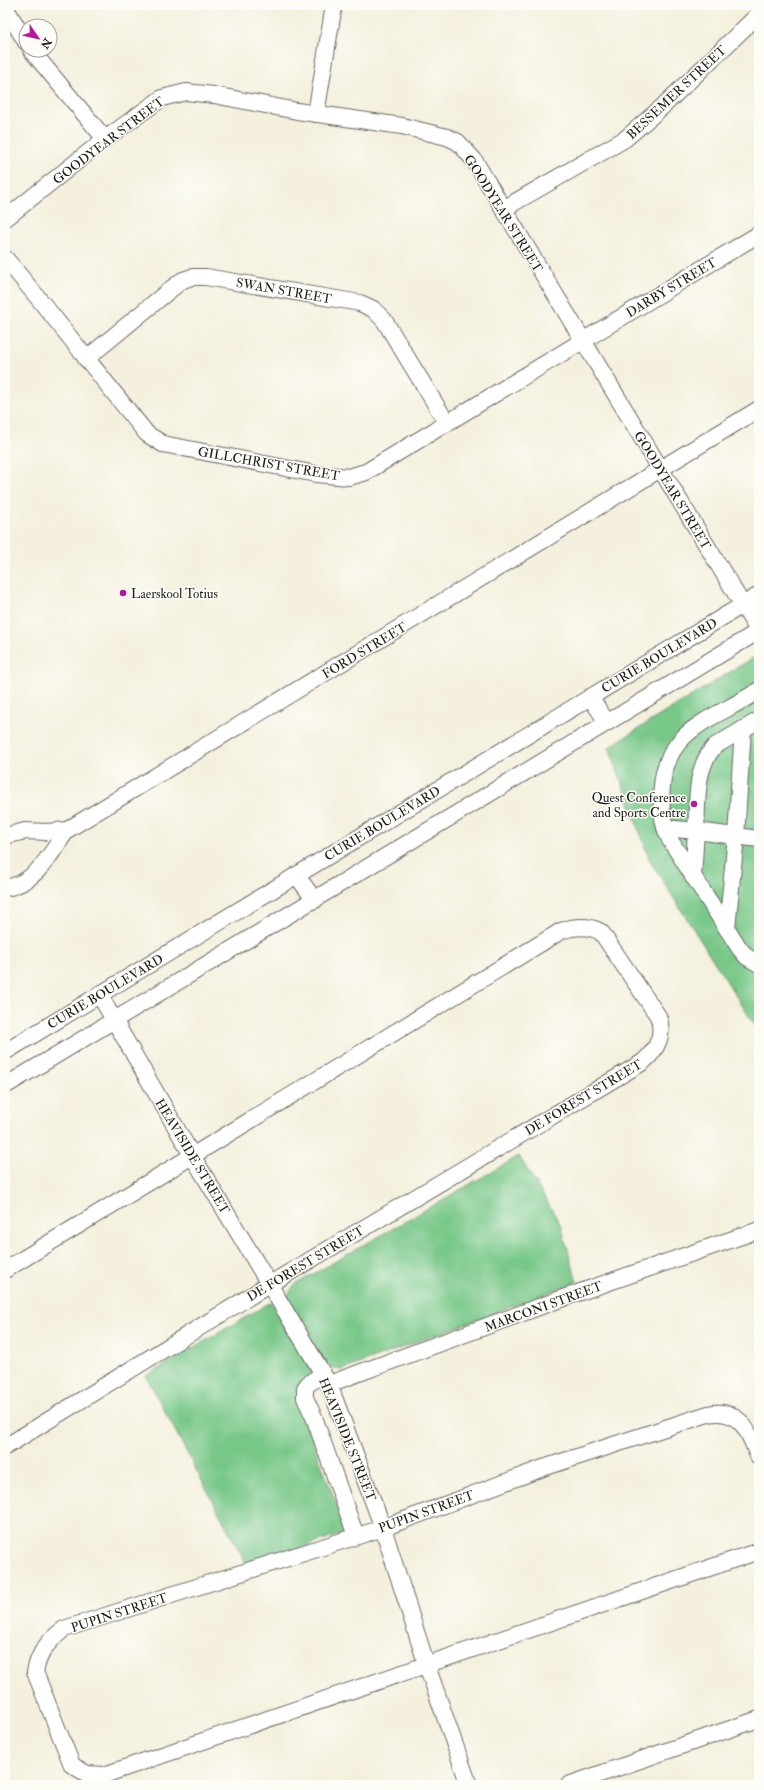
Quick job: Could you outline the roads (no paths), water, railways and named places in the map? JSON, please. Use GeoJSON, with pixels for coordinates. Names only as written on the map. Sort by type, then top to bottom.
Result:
{"type":"FeatureCollection","features":[{"type":"Feature","properties":{"kind":"street"},"geometry":{"type":"LineString","coordinates":[[316,114],[334,5]]}},
{"type":"Feature","properties":{"kind":"street"},"geometry":{"type":"LineString","coordinates":[[5,7],[18,29]]}},
{"type":"Feature","properties":{"kind":"street","name":"BESSEMER STREET"},"geometry":{"type":"LineString","coordinates":[[503,209],[625,140],[662,107],[759,14]]}},
{"type":"Feature","properties":{"kind":"street"},"geometry":{"type":"LineString","coordinates":[[38,58],[105,139]]}},
{"type":"Feature","properties":{"kind":"street","name":"GOODYEAR STREET"},"geometry":{"type":"LineString","coordinates":[[5,220],[105,139],[162,98],[186,92],[214,95],[316,114],[402,126],[447,137],[458,142],[474,160],[759,632]]}},
{"type":"Feature","properties":{"kind":"street","name":"DARBY STREET"},"geometry":{"type":"LineString","coordinates":[[583,341],[759,234]]}},
{"type":"Feature","properties":{"kind":"street","name":"GILLCHRIST STREET"},"geometry":{"type":"LineString","coordinates":[[5,258],[86,359],[154,440],[163,444],[316,474],[349,477],[359,475],[583,341]]}},
{"type":"Feature","properties":{"kind":"street","name":"SWAN STREET"},"geometry":{"type":"LineString","coordinates":[[86,359],[171,289],[183,280],[192,277],[219,279],[352,302],[368,306],[384,320],[448,423]]}},
{"type":"Feature","properties":{"kind":"street"},"geometry":{"type":"LineString","coordinates":[[660,469],[759,409]]}},
{"type":"Feature","properties":{"kind":"street","name":"FORD STREET"},"geometry":{"type":"LineString","coordinates":[[5,888],[26,881],[34,875],[67,830],[660,469]]}},
{"type":"Feature","properties":{"kind":"street","name":"CURIE BOULEVARD"},"geometry":{"type":"LineString","coordinates":[[5,1052],[759,595]]}},
{"type":"Feature","properties":{"kind":"street"},"geometry":{"type":"LineString","coordinates":[[5,1086],[113,1019],[314,900],[607,722],[759,632]]}},
{"type":"Feature","properties":{"kind":"street"},"geometry":{"type":"LineString","coordinates":[[759,690],[699,724],[686,733],[675,747],[665,766],[663,777],[662,814],[665,828],[693,877],[740,949],[747,957],[759,960]]}},
{"type":"Feature","properties":{"kind":"street"},"geometry":{"type":"LineString","coordinates":[[590,697],[607,722]]}},
{"type":"Feature","properties":{"kind":"street"},"geometry":{"type":"LineString","coordinates":[[693,877],[700,774],[706,760],[715,746],[759,720]]}},
{"type":"Feature","properties":{"kind":"street"},"geometry":{"type":"LineString","coordinates":[[727,929],[736,836],[743,729]]}},
{"type":"Feature","properties":{"kind":"street"},"geometry":{"type":"LineString","coordinates":[[665,828],[759,838]]}},
{"type":"Feature","properties":{"kind":"street","name":"FORD STREET"},"geometry":{"type":"LineString","coordinates":[[5,836],[25,831],[47,832],[67,830]]}},
{"type":"Feature","properties":{"kind":"street"},"geometry":{"type":"LineString","coordinates":[[296,875],[314,900]]}},
{"type":"Feature","properties":{"kind":"street","name":"DE FOREST STREET"},"geometry":{"type":"LineString","coordinates":[[5,1270],[193,1157],[561,931],[572,928],[590,927],[601,932],[658,1016],[661,1031],[659,1040],[655,1049],[643,1062],[270,1284],[5,1447]]}},
{"type":"Feature","properties":{"kind":"street","name":"HEAVISIDE STREET"},"geometry":{"type":"LineString","coordinates":[[99,994],[193,1157],[326,1379],[383,1528],[427,1666],[469,1785]]}},
{"type":"Feature","properties":{"kind":"street","name":"MARCONI STREET"},"geometry":{"type":"LineString","coordinates":[[356,1536],[314,1417],[305,1398],[305,1388],[308,1384],[759,1230]]}},
{"type":"Feature","properties":{"kind":"street","name":"PUPIN STREET"},"geometry":{"type":"LineString","coordinates":[[759,1458],[745,1427],[733,1416],[720,1412],[543,1468],[383,1528],[64,1629],[49,1640],[37,1661],[35,1672],[72,1765],[82,1772],[96,1775],[116,1772],[759,1551]]}},
{"type":"Feature","properties":{"kind":"street"},"geometry":{"type":"LineString","coordinates":[[568,1785],[759,1719]]}},
{"type":"Feature","properties":{"kind":"place","name":"Laerskool Totius"},"geometry":{"type":"Point","coordinates":[123,593]}},
{"type":"Feature","properties":{"kind":"place","name":"Quest Conference and Sports Centre"},"geometry":{"type":"Point","coordinates":[694,804]}}]}
